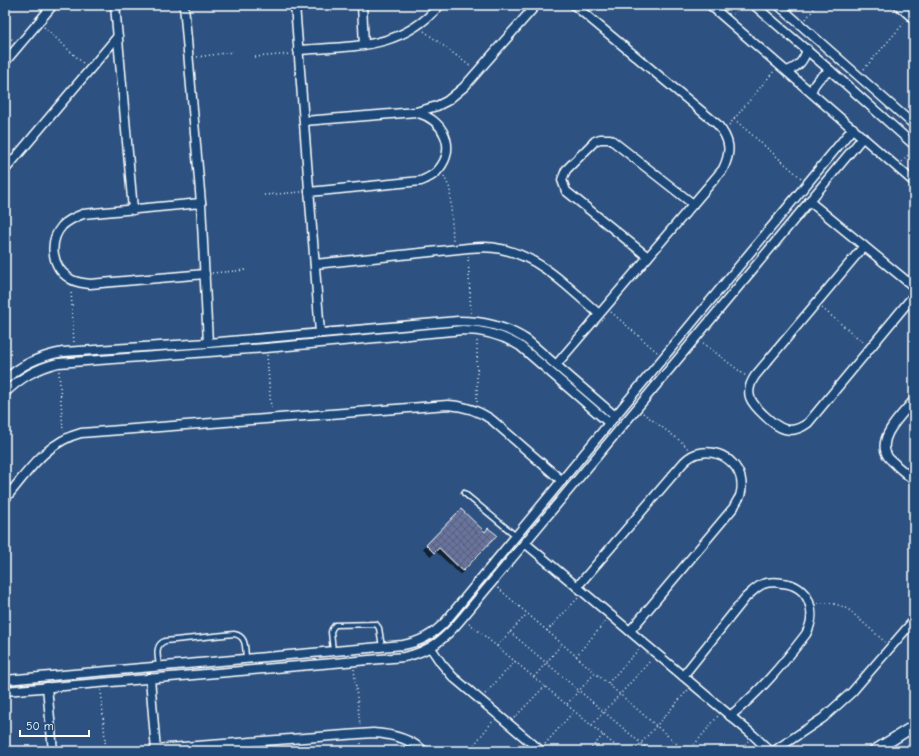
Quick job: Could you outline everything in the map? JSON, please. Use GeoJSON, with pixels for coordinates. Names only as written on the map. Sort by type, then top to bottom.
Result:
{"type":"FeatureCollection","features":[{"type":"Feature","properties":{"kind":"street"},"geometry":{"type":"LineString","coordinates":[[5,62],[53,5]]}},
{"type":"Feature","properties":{"kind":"street"},"geometry":{"type":"LineString","coordinates":[[115,5],[133,210]]}},
{"type":"Feature","properties":{"kind":"street"},"geometry":{"type":"LineString","coordinates":[[184,5],[201,203],[208,343]]}},
{"type":"Feature","properties":{"kind":"street"},"geometry":{"type":"LineString","coordinates":[[295,5],[320,333]]}},
{"type":"Feature","properties":{"kind":"street"},"geometry":{"type":"LineString","coordinates":[[362,5],[364,45]]}},
{"type":"Feature","properties":{"kind":"street"},"geometry":{"type":"LineString","coordinates":[[299,52],[379,43],[394,38],[418,26],[440,5]]}},
{"type":"Feature","properties":{"kind":"street"},"geometry":{"type":"LineString","coordinates":[[304,121],[416,112],[427,110],[447,101],[478,72],[536,5]]}},
{"type":"Feature","properties":{"kind":"street"},"geometry":{"type":"LineString","coordinates":[[556,365],[723,169],[729,150],[724,131],[718,124],[574,5]]}},
{"type":"Feature","properties":{"kind":"street"},"geometry":{"type":"LineString","coordinates":[[710,5],[914,182]]}},
{"type":"Feature","properties":{"kind":"street"},"geometry":{"type":"LineString","coordinates":[[754,5],[914,145]]}},
{"type":"Feature","properties":{"kind":"street"},"geometry":{"type":"LineString","coordinates":[[778,5],[914,125]]}},
{"type":"Feature","properties":{"kind":"street"},"geometry":{"type":"LineString","coordinates":[[898,5],[913,16]]}},
{"type":"Feature","properties":{"kind":"street"},"geometry":{"type":"LineString","coordinates":[[5,170],[118,36]]}},
{"type":"Feature","properties":{"kind":"street"},"geometry":{"type":"LineString","coordinates":[[787,71],[793,69],[802,61],[807,50]]}},
{"type":"Feature","properties":{"kind":"street"},"geometry":{"type":"LineString","coordinates":[[811,92],[813,86],[821,76],[831,71]]}},
{"type":"Feature","properties":{"kind":"street"},"geometry":{"type":"LineString","coordinates":[[309,192],[421,181],[431,177],[439,170],[444,160],[447,150],[446,140],[436,121],[426,115],[416,112]]}},
{"type":"Feature","properties":{"kind":"street"},"geometry":{"type":"LineString","coordinates":[[5,680],[382,647],[413,643],[430,635],[438,629],[516,536],[853,128]]}},
{"type":"Feature","properties":{"kind":"street"},"geometry":{"type":"LineString","coordinates":[[5,691],[404,657],[431,648],[446,637],[463,618],[862,137]]}},
{"type":"Feature","properties":{"kind":"street"},"geometry":{"type":"LineString","coordinates":[[648,257],[566,191],[562,180],[566,170],[595,141],[600,139],[610,139],[692,204]]}},
{"type":"Feature","properties":{"kind":"street"},"geometry":{"type":"LineString","coordinates":[[809,201],[914,287]]}},
{"type":"Feature","properties":{"kind":"street"},"geometry":{"type":"LineString","coordinates":[[201,203],[83,214],[71,219],[61,226],[55,237],[53,249],[55,261],[61,271],[70,279],[80,283],[90,284],[204,274]]}},
{"type":"Feature","properties":{"kind":"street"},"geometry":{"type":"LineString","coordinates":[[864,246],[752,380],[749,393],[753,404],[776,426],[789,430],[796,430],[808,423],[914,295]]}},
{"type":"Feature","properties":{"kind":"street"},"geometry":{"type":"LineString","coordinates":[[314,264],[454,249],[484,247],[500,248],[532,259],[545,268],[599,314]]}},
{"type":"Feature","properties":{"kind":"street"},"geometry":{"type":"LineString","coordinates":[[5,380],[18,369],[40,358],[63,352],[208,343],[471,321],[486,322],[500,326],[527,340],[615,416]]}},
{"type":"Feature","properties":{"kind":"street"},"geometry":{"type":"LineString","coordinates":[[5,393],[24,377],[34,371],[58,363],[266,348],[477,330],[507,338],[520,346],[609,423]]}},
{"type":"Feature","properties":{"kind":"street"},"geometry":{"type":"LineString","coordinates":[[914,400],[887,433],[885,449],[888,457],[914,480]]}},
{"type":"Feature","properties":{"kind":"street"},"geometry":{"type":"LineString","coordinates":[[5,499],[49,449],[64,438],[81,433],[448,405],[477,411],[492,420],[562,480]]}},
{"type":"Feature","properties":{"kind":"street"},"geometry":{"type":"LineString","coordinates":[[580,590],[684,462],[699,453],[711,452],[723,455],[732,463],[739,473],[742,485],[740,497],[734,507],[630,631]]}},
{"type":"Feature","properties":{"kind":"street"},"geometry":{"type":"LineString","coordinates":[[525,543],[693,684],[770,751]]}},
{"type":"Feature","properties":{"kind":"street"},"geometry":{"type":"LineString","coordinates":[[683,676],[746,597],[754,590],[764,584],[780,582],[796,587],[804,594],[810,604],[812,615],[806,634],[764,686],[730,716]]}},
{"type":"Feature","properties":{"kind":"street"},"geometry":{"type":"LineString","coordinates":[[774,751],[812,725],[852,692],[914,620]]}},
{"type":"Feature","properties":{"kind":"street"},"geometry":{"type":"LineString","coordinates":[[431,648],[446,670],[540,750]]}},
{"type":"Feature","properties":{"kind":"street"},"geometry":{"type":"LineString","coordinates":[[150,678],[156,750],[373,732],[398,736],[410,741],[424,751]]}},
{"type":"Feature","properties":{"kind":"street"},"geometry":{"type":"LineString","coordinates":[[47,687],[51,751]]}},
{"type":"Feature","properties":{"kind":"street"},"geometry":{"type":"LineString","coordinates":[[874,751],[914,726]]}},
{"type":"Feature","properties":{"kind":"street"},"geometry":{"type":"LineString","coordinates":[[910,751],[914,748]]}},
{"type":"Feature","properties":{"kind":"lane"},"geometry":{"type":"LineString","coordinates":[[464,493],[516,536]]}},
{"type":"Feature","properties":{"kind":"lane"},"geometry":{"type":"LineString","coordinates":[[333,651],[331,632],[335,625],[376,624],[379,628],[382,647]]}},
{"type":"Feature","properties":{"kind":"lane"},"geometry":{"type":"LineString","coordinates":[[159,666],[157,648],[165,640],[234,634],[241,636],[244,639],[246,659]]}},
{"type":"Feature","properties":{"kind":"path"},"geometry":{"type":"LineString","coordinates":[[728,20],[741,5]]}},
{"type":"Feature","properties":{"kind":"path"},"geometry":{"type":"LineString","coordinates":[[801,24],[817,5]]}},
{"type":"Feature","properties":{"kind":"path"},"geometry":{"type":"LineString","coordinates":[[858,75],[913,16]]}},
{"type":"Feature","properties":{"kind":"path"},"geometry":{"type":"LineString","coordinates":[[38,22],[90,69]]}},
{"type":"Feature","properties":{"kind":"path"},"geometry":{"type":"LineString","coordinates":[[418,26],[478,72]]}},
{"type":"Feature","properties":{"kind":"path"},"geometry":{"type":"LineString","coordinates":[[189,58],[233,52]]}},
{"type":"Feature","properties":{"kind":"path"},"geometry":{"type":"LineString","coordinates":[[255,57],[299,52]]}},
{"type":"Feature","properties":{"kind":"path"},"geometry":{"type":"LineString","coordinates":[[724,131],[779,64]]}},
{"type":"Feature","properties":{"kind":"path"},"geometry":{"type":"LineString","coordinates":[[734,119],[807,184]]}},
{"type":"Feature","properties":{"kind":"path"},"geometry":{"type":"LineString","coordinates":[[898,168],[914,148]]}},
{"type":"Feature","properties":{"kind":"path"},"geometry":{"type":"LineString","coordinates":[[439,170],[447,181],[450,189],[454,249]]}},
{"type":"Feature","properties":{"kind":"path"},"geometry":{"type":"LineString","coordinates":[[264,195],[309,192]]}},
{"type":"Feature","properties":{"kind":"path"},"geometry":{"type":"LineString","coordinates":[[468,248],[471,321]]}},
{"type":"Feature","properties":{"kind":"path"},"geometry":{"type":"LineString","coordinates":[[204,274],[247,270]]}},
{"type":"Feature","properties":{"kind":"path"},"geometry":{"type":"LineString","coordinates":[[70,279],[75,352]]}},
{"type":"Feature","properties":{"kind":"path"},"geometry":{"type":"LineString","coordinates":[[817,303],[870,348]]}},
{"type":"Feature","properties":{"kind":"path"},"geometry":{"type":"LineString","coordinates":[[606,307],[663,358]]}},
{"type":"Feature","properties":{"kind":"path"},"geometry":{"type":"LineString","coordinates":[[477,330],[477,411]]}},
{"type":"Feature","properties":{"kind":"path"},"geometry":{"type":"LineString","coordinates":[[696,338],[752,380]]}},
{"type":"Feature","properties":{"kind":"path"},"geometry":{"type":"LineString","coordinates":[[266,348],[272,419]]}},
{"type":"Feature","properties":{"kind":"path"},"geometry":{"type":"LineString","coordinates":[[58,363],[64,438]]}},
{"type":"Feature","properties":{"kind":"path"},"geometry":{"type":"LineString","coordinates":[[637,408],[683,443],[689,451],[691,457]]}},
{"type":"Feature","properties":{"kind":"path"},"geometry":{"type":"LineString","coordinates":[[492,583],[685,751]]}},
{"type":"Feature","properties":{"kind":"path"},"geometry":{"type":"LineString","coordinates":[[547,631],[580,590]]}},
{"type":"Feature","properties":{"kind":"path"},"geometry":{"type":"LineString","coordinates":[[810,604],[824,603],[842,606],[849,610],[891,647]]}},
{"type":"Feature","properties":{"kind":"path"},"geometry":{"type":"LineString","coordinates":[[497,646],[527,614]]}},
{"type":"Feature","properties":{"kind":"path"},"geometry":{"type":"LineString","coordinates":[[576,656],[611,615]]}},
{"type":"Feature","properties":{"kind":"path"},"geometry":{"type":"LineString","coordinates":[[463,618],[622,751]]}},
{"type":"Feature","properties":{"kind":"path"},"geometry":{"type":"LineString","coordinates":[[510,632],[650,751]]}},
{"type":"Feature","properties":{"kind":"path"},"geometry":{"type":"LineString","coordinates":[[607,684],[644,643]]}},
{"type":"Feature","properties":{"kind":"path"},"geometry":{"type":"LineString","coordinates":[[534,677],[562,644]]}},
{"type":"Feature","properties":{"kind":"path"},"geometry":{"type":"LineString","coordinates":[[591,726],[657,654]]}},
{"type":"Feature","properties":{"kind":"path"},"geometry":{"type":"LineString","coordinates":[[354,661],[360,734]]}},
{"type":"Feature","properties":{"kind":"path"},"geometry":{"type":"LineString","coordinates":[[480,699],[515,661]]}},
{"type":"Feature","properties":{"kind":"path"},"geometry":{"type":"LineString","coordinates":[[566,704],[595,673]]}},
{"type":"Feature","properties":{"kind":"path"},"geometry":{"type":"LineString","coordinates":[[100,683],[106,751]]}},
{"type":"Feature","properties":{"kind":"path"},"geometry":{"type":"LineString","coordinates":[[634,751],[693,684]]}},
{"type":"Feature","properties":{"kind":"path"},"geometry":{"type":"LineString","coordinates":[[508,723],[544,686]]}},
{"type":"Feature","properties":{"kind":"path"},"geometry":{"type":"LineString","coordinates":[[689,751],[723,710]]}},
{"type":"Feature","properties":{"kind":"path"},"geometry":{"type":"LineString","coordinates":[[540,750],[574,711]]}},
{"type":"Feature","properties":{"kind":"path"},"geometry":{"type":"LineString","coordinates":[[468,751],[498,715]]}},
{"type":"Feature","properties":{"kind":"path"},"geometry":{"type":"LineString","coordinates":[[589,751],[603,735]]}},
{"type":"Feature","properties":{"kind":"path"},"geometry":{"type":"LineString","coordinates":[[740,751],[753,735]]}},
{"type":"Feature","properties":{"kind":"building"},"geometry":{"type":"Polygon","coordinates":[[[461,509],[485,532],[488,528],[497,535],[463,571],[439,548],[434,553],[426,545],[461,509]]]}}]}
